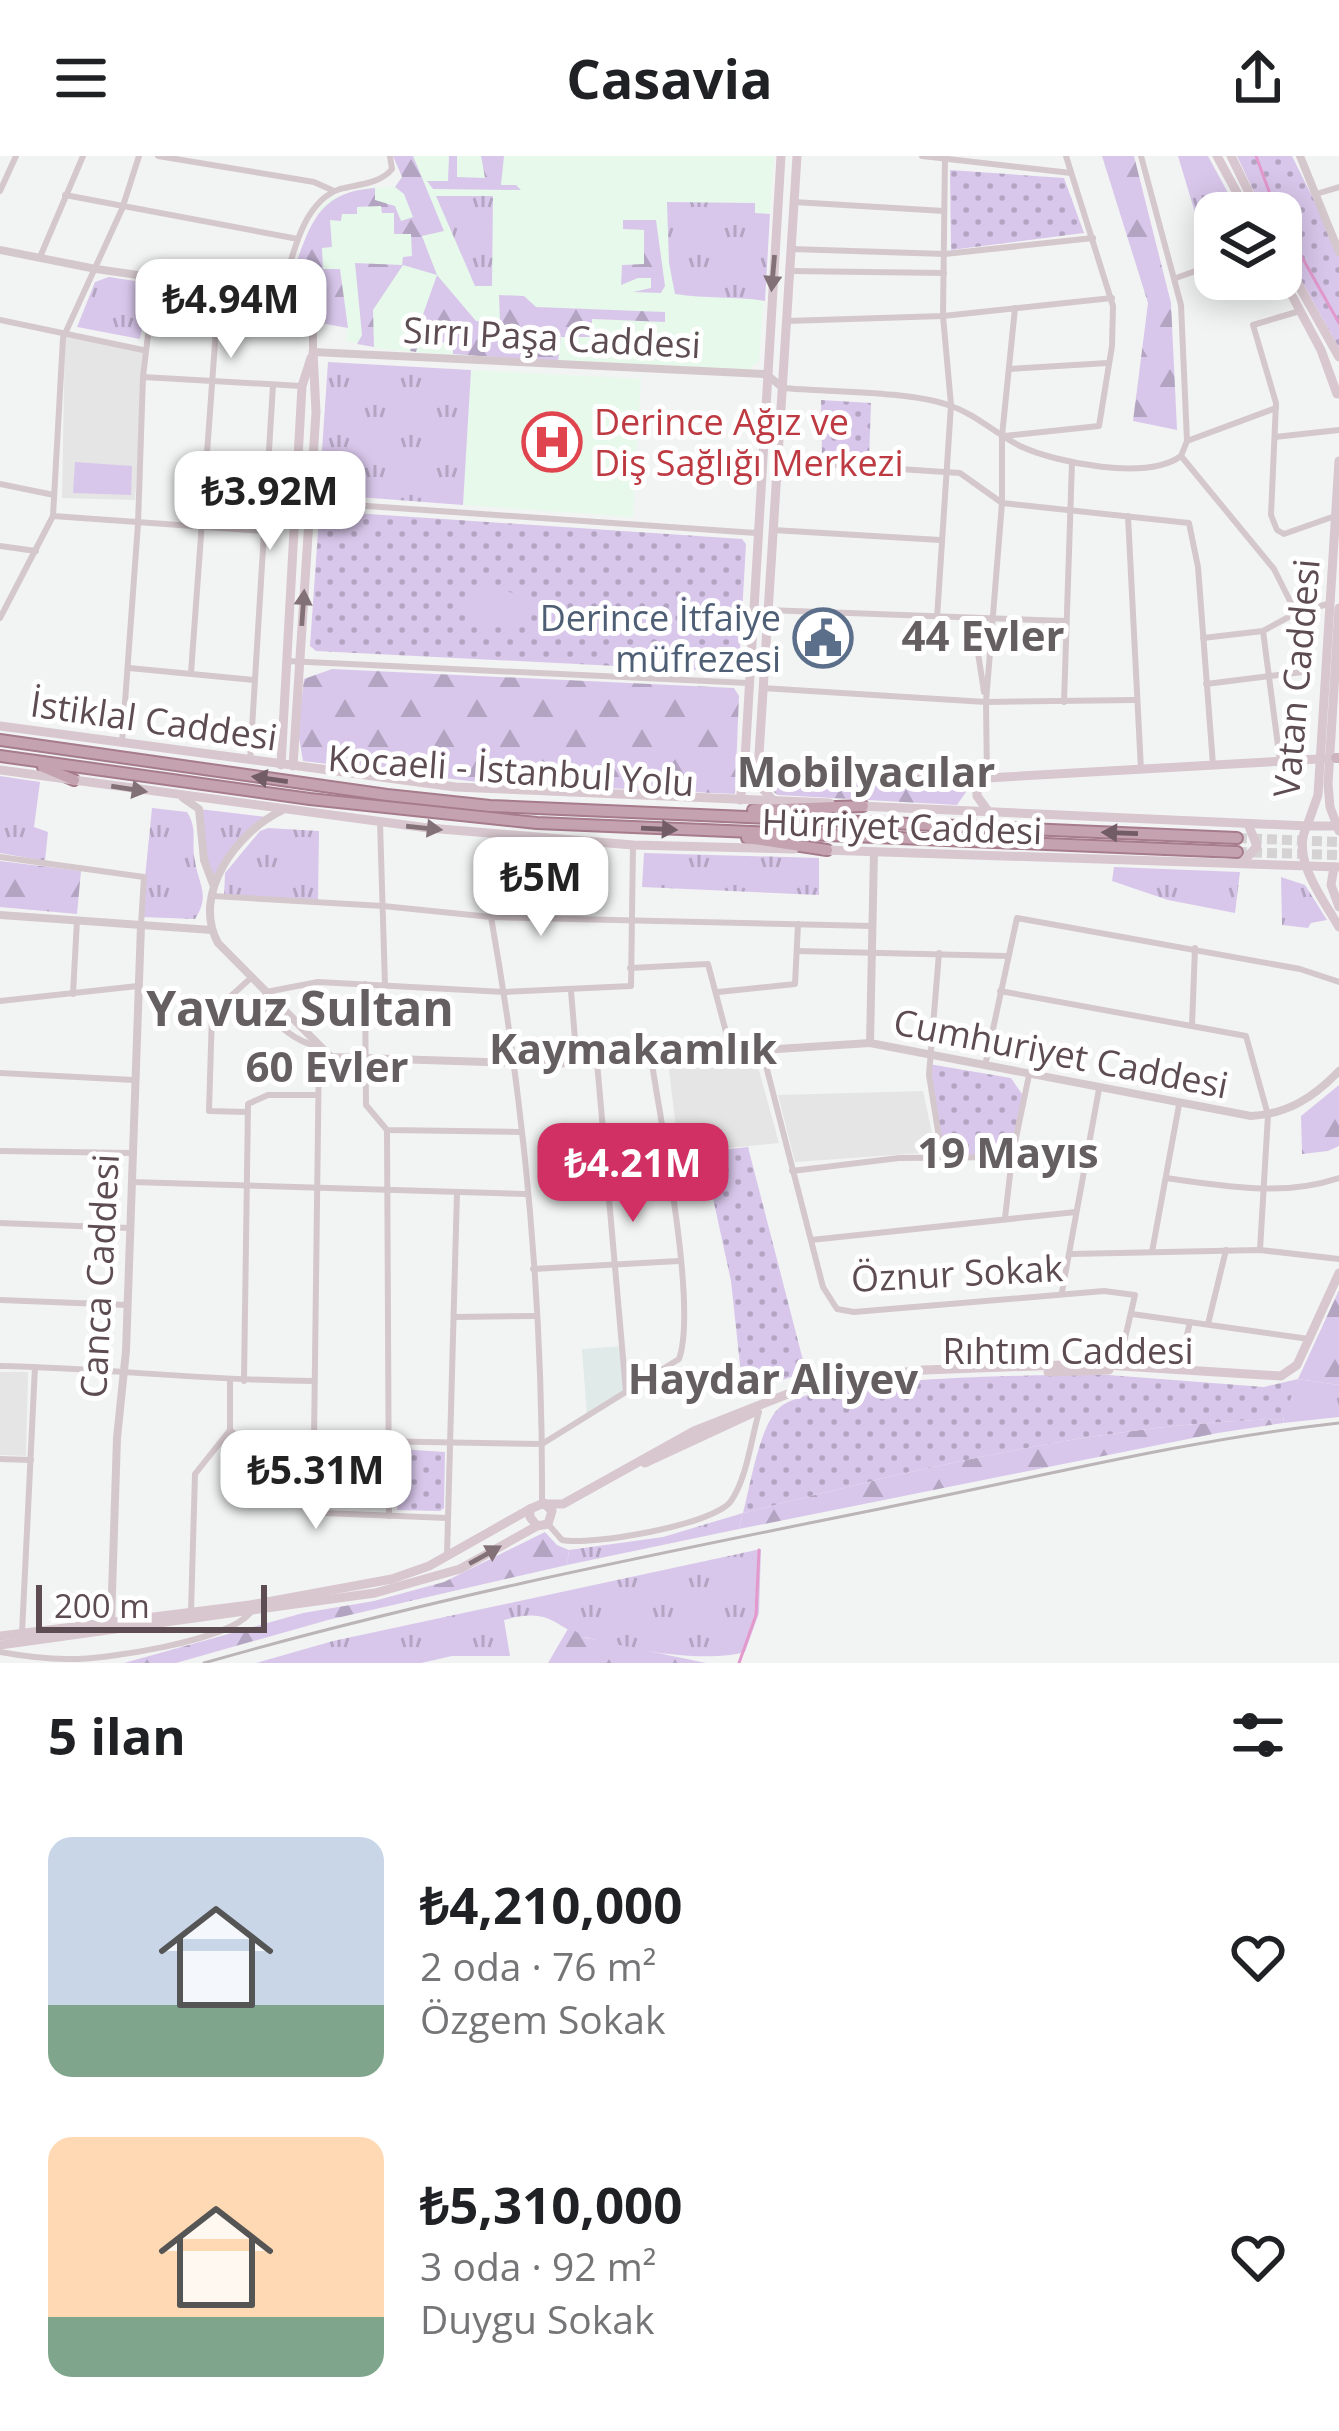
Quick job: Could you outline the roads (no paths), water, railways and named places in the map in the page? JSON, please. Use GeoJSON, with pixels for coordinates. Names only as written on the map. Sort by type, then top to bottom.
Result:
{"type":"FeatureCollection","features":[{"type":"Feature","properties":{"kind":"highway","name":"Kocaeli - İstanbul Yolu"},"geometry":{"type":"LineString","coordinates":[[0,740],[427,800],[1237,851]]}},
{"type":"Feature","properties":{"kind":"highway"},"geometry":{"type":"LineString","coordinates":[[0,756],[415,812],[702,831],[1237,851]]}},
{"type":"Feature","properties":{"kind":"highway"},"geometry":{"type":"LineString","coordinates":[[23,759],[74,780]]}},
{"type":"Feature","properties":{"kind":"highway"},"geometry":{"type":"LineString","coordinates":[[670,813],[863,806]]}},
{"type":"Feature","properties":{"kind":"highway"},"geometry":{"type":"LineString","coordinates":[[702,831],[827,850]]}},
{"type":"Feature","properties":{"kind":"main road"},"geometry":{"type":"LineString","coordinates":[[740,800],[781,156]]}},
{"type":"Feature","properties":{"kind":"main road"},"geometry":{"type":"LineString","coordinates":[[772,800],[759,785],[758,773],[797,156]]}},
{"type":"Feature","properties":{"kind":"main road"},"geometry":{"type":"LineString","coordinates":[[1217,156],[1237,192]]}},
{"type":"Feature","properties":{"kind":"main road"},"geometry":{"type":"LineString","coordinates":[[1231,156],[1249,192]]}},
{"type":"Feature","properties":{"kind":"main road"},"geometry":{"type":"LineString","coordinates":[[1302,292],[1339,358]]}},
{"type":"Feature","properties":{"kind":"main road"},"geometry":{"type":"LineString","coordinates":[[1295,300],[1338,394]]}},
{"type":"Feature","properties":{"kind":"main road"},"geometry":{"type":"LineString","coordinates":[[287,765],[286,662],[302,386],[313,352]]}},
{"type":"Feature","properties":{"kind":"main road"},"geometry":{"type":"LineString","coordinates":[[287,765],[300,662],[317,387],[313,352]]}},
{"type":"Feature","properties":{"kind":"main road","name":"Vatan Caddesi"},"geometry":{"type":"LineString","coordinates":[[1307,826],[1338,828],[1329,799],[1339,461]]}},
{"type":"Feature","properties":{"kind":"main road","name":"İstiklal Caddesi"},"geometry":{"type":"LineString","coordinates":[[0,726],[489,790],[1307,826]]}},
{"type":"Feature","properties":{"kind":"main road"},"geometry":{"type":"LineString","coordinates":[[740,800],[751,793],[758,773],[745,746]]}},
{"type":"Feature","properties":{"kind":"main road"},"geometry":{"type":"LineString","coordinates":[[743,783],[758,773],[982,778],[1331,758]]}},
{"type":"Feature","properties":{"kind":"main road","name":"Vatan Caddesi"},"geometry":{"type":"LineString","coordinates":[[1307,867],[1300,850],[1331,758]]}},
{"type":"Feature","properties":{"kind":"main road","name":"Hürriyet Caddesi"},"geometry":{"type":"LineString","coordinates":[[0,770],[281,811],[633,844],[874,852],[1237,851],[1307,867]]}},
{"type":"Feature","properties":{"kind":"main road"},"geometry":{"type":"LineString","coordinates":[[963,811],[977,796],[982,778]]}},
{"type":"Feature","properties":{"kind":"main road"},"geometry":{"type":"LineString","coordinates":[[977,796],[989,812]]}},
{"type":"Feature","properties":{"kind":"main road"},"geometry":{"type":"LineString","coordinates":[[1237,851],[1249,859],[1257,846],[1248,824]]}},
{"type":"Feature","properties":{"kind":"main road"},"geometry":{"type":"LineString","coordinates":[[1339,907],[1331,885],[1337,865],[1307,867],[1339,927]]}},
{"type":"Feature","properties":{"kind":"main road","name":"Rıhtım Caddesi"},"geometry":{"type":"LineString","coordinates":[[0,1644],[375,1593],[452,1572],[664,1453],[799,1388],[841,1378],[1118,1364],[1280,1376],[1294,1370],[1339,1278]]}},
{"type":"Feature","properties":{"kind":"main road","name":"Rıhtım Caddesi"},"geometry":{"type":"LineString","coordinates":[[250,1609],[392,1580],[447,1556],[530,1509],[566,1502],[661,1447],[760,1407],[836,1384],[952,1374],[1117,1370],[1280,1382],[1300,1367],[1339,1278]]}},
{"type":"Feature","properties":{"kind":"main road"},"geometry":{"type":"LineString","coordinates":[[530,1509],[530,1517],[545,1522],[544,1503]]}},
{"type":"Feature","properties":{"kind":"main road","name":"Rıhtım Caddesi"},"geometry":{"type":"LineString","coordinates":[[0,1644],[22,1634],[112,1626]]}},
{"type":"Feature","properties":{"kind":"street"},"geometry":{"type":"LineString","coordinates":[[0,191],[16,156]]}},
{"type":"Feature","properties":{"kind":"street"},"geometry":{"type":"LineString","coordinates":[[40,257],[83,156]]}},
{"type":"Feature","properties":{"kind":"street"},"geometry":{"type":"LineString","coordinates":[[0,618],[53,515],[65,333],[122,209],[139,156]]}},
{"type":"Feature","properties":{"kind":"street"},"geometry":{"type":"LineString","coordinates":[[158,156],[314,182],[334,191]]}},
{"type":"Feature","properties":{"kind":"street"},"geometry":{"type":"LineString","coordinates":[[281,295],[298,239],[318,203],[334,191],[386,176],[392,169],[390,156]]}},
{"type":"Feature","properties":{"kind":"street"},"geometry":{"type":"LineString","coordinates":[[922,156],[1071,173]]}},
{"type":"Feature","properties":{"kind":"street"},"geometry":{"type":"LineString","coordinates":[[1003,436],[1100,426],[1112,298],[1066,156]]}},
{"type":"Feature","properties":{"kind":"street"},"geometry":{"type":"LineString","coordinates":[[766,374],[783,388],[951,405],[1032,451],[1072,463],[1172,463],[1187,441],[1183,328],[1176,278],[1141,156]]}},
{"type":"Feature","properties":{"kind":"street"},"geometry":{"type":"LineString","coordinates":[[1300,156],[1339,252]]}},
{"type":"Feature","properties":{"kind":"street"},"geometry":{"type":"LineString","coordinates":[[938,618],[951,405],[943,316],[945,158]]}},
{"type":"Feature","properties":{"kind":"street"},"geometry":{"type":"LineString","coordinates":[[1316,194],[1339,187]]}},
{"type":"Feature","properties":{"kind":"street"},"geometry":{"type":"LineString","coordinates":[[65,196],[298,239]]}},
{"type":"Feature","properties":{"kind":"street"},"geometry":{"type":"LineString","coordinates":[[794,202],[944,211]]}},
{"type":"Feature","properties":{"kind":"street"},"geometry":{"type":"LineString","coordinates":[[791,249],[945,254],[1093,238]]}},
{"type":"Feature","properties":{"kind":"street"},"geometry":{"type":"LineString","coordinates":[[0,250],[96,269],[313,300],[313,352]]}},
{"type":"Feature","properties":{"kind":"street"},"geometry":{"type":"LineString","coordinates":[[790,271],[944,273]]}},
{"type":"Feature","properties":{"kind":"street"},"geometry":{"type":"LineString","coordinates":[[1176,278],[1194,272]]}},
{"type":"Feature","properties":{"kind":"street"},"geometry":{"type":"LineString","coordinates":[[122,743],[138,524],[142,376],[155,276]]}},
{"type":"Feature","properties":{"kind":"street"},"geometry":{"type":"LineString","coordinates":[[191,673],[219,284]]}},
{"type":"Feature","properties":{"kind":"street"},"geometry":{"type":"LineString","coordinates":[[770,308],[787,317],[943,316],[1112,298]]}},
{"type":"Feature","properties":{"kind":"street"},"geometry":{"type":"LineString","coordinates":[[982,778],[1015,308]]}},
{"type":"Feature","properties":{"kind":"street"},"geometry":{"type":"LineString","coordinates":[[1300,310],[1253,325],[1276,407],[1270,511],[1277,530],[1284,534],[1336,515]]}},
{"type":"Feature","properties":{"kind":"street"},"geometry":{"type":"LineString","coordinates":[[0,320],[145,351]]}},
{"type":"Feature","properties":{"kind":"street","name":"Sırrı Paşa Caddesi"},"geometry":{"type":"LineString","coordinates":[[313,352],[766,374]]}},
{"type":"Feature","properties":{"kind":"street"},"geometry":{"type":"LineString","coordinates":[[1010,369],[1109,363]]}},
{"type":"Feature","properties":{"kind":"street"},"geometry":{"type":"LineString","coordinates":[[142,376],[317,387]]}},
{"type":"Feature","properties":{"kind":"street"},"geometry":{"type":"LineString","coordinates":[[250,760],[273,385]]}},
{"type":"Feature","properties":{"kind":"street"},"geometry":{"type":"LineString","coordinates":[[1187,441],[1276,407]]}},
{"type":"Feature","properties":{"kind":"street"},"geometry":{"type":"LineString","coordinates":[[1275,437],[1339,430]]}},
{"type":"Feature","properties":{"kind":"street"},"geometry":{"type":"LineString","coordinates":[[1181,456],[1274,569],[1295,613]]}},
{"type":"Feature","properties":{"kind":"street"},"geometry":{"type":"LineString","coordinates":[[778,461],[949,472],[969,477],[1002,502],[1186,520],[1192,528],[1214,765]]}},
{"type":"Feature","properties":{"kind":"street"},"geometry":{"type":"LineString","coordinates":[[1064,701],[1072,463]]}},
{"type":"Feature","properties":{"kind":"street"},"geometry":{"type":"LineString","coordinates":[[0,484],[54,495]]}},
{"type":"Feature","properties":{"kind":"street"},"geometry":{"type":"LineString","coordinates":[[296,501],[756,532]]}},
{"type":"Feature","properties":{"kind":"street"},"geometry":{"type":"LineString","coordinates":[[53,515],[264,531]]}},
{"type":"Feature","properties":{"kind":"street"},"geometry":{"type":"LineString","coordinates":[[1128,515],[1141,770]]}},
{"type":"Feature","properties":{"kind":"street"},"geometry":{"type":"LineString","coordinates":[[773,530],[940,541]]}},
{"type":"Feature","properties":{"kind":"street"},"geometry":{"type":"LineString","coordinates":[[0,546],[36,551]]}},
{"type":"Feature","properties":{"kind":"street"},"geometry":{"type":"LineString","coordinates":[[1202,638],[1263,631],[1295,613],[1335,605]]}},
{"type":"Feature","properties":{"kind":"street"},"geometry":{"type":"LineString","coordinates":[[767,610],[1066,621]]}},
{"type":"Feature","properties":{"kind":"street"},"geometry":{"type":"LineString","coordinates":[[973,620],[986,702]]}},
{"type":"Feature","properties":{"kind":"street"},"geometry":{"type":"LineString","coordinates":[[1263,631],[1280,761]]}},
{"type":"Feature","properties":{"kind":"street"},"geometry":{"type":"LineString","coordinates":[[286,662],[748,683]]}},
{"type":"Feature","properties":{"kind":"street"},"geometry":{"type":"LineString","coordinates":[[129,668],[254,680]]}},
{"type":"Feature","properties":{"kind":"street"},"geometry":{"type":"LineString","coordinates":[[1206,684],[1303,673]]}},
{"type":"Feature","properties":{"kind":"street"},"geometry":{"type":"LineString","coordinates":[[763,688],[986,702],[1136,700]]}},
{"type":"Feature","properties":{"kind":"street"},"geometry":{"type":"LineString","coordinates":[[0,915],[212,929],[213,891],[203,860],[199,809],[183,798]]}},
{"type":"Feature","properties":{"kind":"street"},"geometry":{"type":"LineString","coordinates":[[213,891],[227,860],[249,833],[281,811]]}},
{"type":"Feature","properties":{"kind":"street"},"geometry":{"type":"LineString","coordinates":[[380,822],[385,985]]}},
{"type":"Feature","properties":{"kind":"street"},"geometry":{"type":"LineString","coordinates":[[266,992],[308,983],[504,992],[631,986],[633,844]]}},
{"type":"Feature","properties":{"kind":"street"},"geometry":{"type":"LineString","coordinates":[[870,1043],[874,852]]}},
{"type":"Feature","properties":{"kind":"street"},"geometry":{"type":"LineString","coordinates":[[0,857],[144,877],[141,925]]}},
{"type":"Feature","properties":{"kind":"street"},"geometry":{"type":"LineString","coordinates":[[213,891],[491,917],[872,926]]}},
{"type":"Feature","properties":{"kind":"street"},"geometry":{"type":"LineString","coordinates":[[491,917],[516,1065],[544,1503]]}},
{"type":"Feature","properties":{"kind":"street"},"geometry":{"type":"LineString","coordinates":[[986,1066],[1013,922],[1020,917],[1313,972],[1339,982]]}},
{"type":"Feature","properties":{"kind":"street"},"geometry":{"type":"LineString","coordinates":[[74,994],[77,920]]}},
{"type":"Feature","properties":{"kind":"street"},"geometry":{"type":"LineString","coordinates":[[718,992],[795,985],[798,924]]}},
{"type":"Feature","properties":{"kind":"street","name":"Canca Caddesi"},"geometry":{"type":"LineString","coordinates":[[112,1626],[141,925]]}},
{"type":"Feature","properties":{"kind":"street","name":"Cumhuriyet Caddesi"},"geometry":{"type":"LineString","coordinates":[[212,929],[218,943],[331,1057],[516,1065],[870,1043],[1236,1116],[1268,1115],[1309,1098],[1339,1071]]}},
{"type":"Feature","properties":{"kind":"street"},"geometry":{"type":"LineString","coordinates":[[1192,1026],[1195,948]]}},
{"type":"Feature","properties":{"kind":"street"},"geometry":{"type":"LineString","coordinates":[[796,951],[1007,956]]}},
{"type":"Feature","properties":{"kind":"street"},"geometry":{"type":"LineString","coordinates":[[939,953],[929,1054],[931,1099],[942,1156]]}},
{"type":"Feature","properties":{"kind":"street"},"geometry":{"type":"LineString","coordinates":[[630,968],[704,962],[711,966],[731,1051]]}},
{"type":"Feature","properties":{"kind":"street"},"geometry":{"type":"LineString","coordinates":[[248,1112],[209,1111],[212,1013],[252,977]]}},
{"type":"Feature","properties":{"kind":"street"},"geometry":{"type":"LineString","coordinates":[[365,985],[366,1105],[387,1130],[389,1516]]}},
{"type":"Feature","properties":{"kind":"street"},"geometry":{"type":"LineString","coordinates":[[0,1001],[138,986]]}},
{"type":"Feature","properties":{"kind":"street"},"geometry":{"type":"LineString","coordinates":[[571,991],[577,1063]]}},
{"type":"Feature","properties":{"kind":"street"},"geometry":{"type":"LineString","coordinates":[[1000,991],[1246,1036],[1268,1115],[1260,1250]]}},
{"type":"Feature","properties":{"kind":"street"},"geometry":{"type":"LineString","coordinates":[[314,1440],[319,1047]]}},
{"type":"Feature","properties":{"kind":"street","name":"Öznur Sokak"},"geometry":{"type":"LineString","coordinates":[[762,1050],[827,1297],[844,1311],[1104,1291],[1135,1295],[1132,1314]]}},
{"type":"Feature","properties":{"kind":"street"},"geometry":{"type":"LineString","coordinates":[[279,1472],[314,1440],[542,1444],[674,1364],[682,1354],[680,1262],[651,1057]]}},
{"type":"Feature","properties":{"kind":"street"},"geometry":{"type":"LineString","coordinates":[[597,1062],[626,1393]]}},
{"type":"Feature","properties":{"kind":"street"},"geometry":{"type":"LineString","coordinates":[[0,1073],[135,1080]]}},
{"type":"Feature","properties":{"kind":"street"},"geometry":{"type":"LineString","coordinates":[[1005,1217],[1029,1075]]}},
{"type":"Feature","properties":{"kind":"street"},"geometry":{"type":"LineString","coordinates":[[1062,1293],[1100,1089]]}},
{"type":"Feature","properties":{"kind":"street"},"geometry":{"type":"LineString","coordinates":[[244,1381],[248,1112],[251,1102],[268,1094],[318,1095]]}},
{"type":"Feature","properties":{"kind":"street"},"geometry":{"type":"LineString","coordinates":[[1152,1252],[1179,1105]]}},
{"type":"Feature","properties":{"kind":"street"},"geometry":{"type":"LineString","coordinates":[[387,1130],[520,1132]]}},
{"type":"Feature","properties":{"kind":"street"},"geometry":{"type":"LineString","coordinates":[[0,1151],[133,1153]]}},
{"type":"Feature","properties":{"kind":"street"},"geometry":{"type":"LineString","coordinates":[[792,1171],[942,1156],[1012,1157]]}},
{"type":"Feature","properties":{"kind":"street"},"geometry":{"type":"LineString","coordinates":[[1166,1178],[1263,1190],[1304,1188],[1339,1178]]}},
{"type":"Feature","properties":{"kind":"street"},"geometry":{"type":"LineString","coordinates":[[131,1182],[526,1194]]}},
{"type":"Feature","properties":{"kind":"street"},"geometry":{"type":"LineString","coordinates":[[452,1572],[447,1556],[457,1192]]}},
{"type":"Feature","properties":{"kind":"street"},"geometry":{"type":"LineString","coordinates":[[812,1240],[1076,1212]]}},
{"type":"Feature","properties":{"kind":"street"},"geometry":{"type":"LineString","coordinates":[[0,1222],[129,1228]]}},
{"type":"Feature","properties":{"kind":"street"},"geometry":{"type":"LineString","coordinates":[[1208,1324],[1226,1250]]}},
{"type":"Feature","properties":{"kind":"street"},"geometry":{"type":"LineString","coordinates":[[1072,1254],[1260,1250],[1339,1259]]}},
{"type":"Feature","properties":{"kind":"street"},"geometry":{"type":"LineString","coordinates":[[532,1269],[680,1262]]}},
{"type":"Feature","properties":{"kind":"street"},"geometry":{"type":"LineString","coordinates":[[0,1300],[128,1305]]}},
{"type":"Feature","properties":{"kind":"street"},"geometry":{"type":"LineString","coordinates":[[1118,1364],[1132,1314],[1309,1339]]}},
{"type":"Feature","properties":{"kind":"street"},"geometry":{"type":"LineString","coordinates":[[455,1317],[535,1316]]}},
{"type":"Feature","properties":{"kind":"street"},"geometry":{"type":"LineString","coordinates":[[1179,1370],[1190,1322]]}},
{"type":"Feature","properties":{"kind":"street"},"geometry":{"type":"LineString","coordinates":[[0,1366],[124,1370],[230,1381],[313,1381]]}},
{"type":"Feature","properties":{"kind":"street"},"geometry":{"type":"LineString","coordinates":[[22,1634],[35,1367]]}},
{"type":"Feature","properties":{"kind":"street"},"geometry":{"type":"LineString","coordinates":[[191,1616],[195,1474],[230,1430],[230,1381]]}},
{"type":"Feature","properties":{"kind":"street"},"geometry":{"type":"LineString","coordinates":[[545,1522],[562,1540],[580,1542],[643,1532],[720,1510],[736,1489],[760,1407]]}},
{"type":"Feature","properties":{"kind":"street"},"geometry":{"type":"LineString","coordinates":[[230,1430],[324,1513],[448,1518]]}},
{"type":"Feature","properties":{"kind":"street"},"geometry":{"type":"LineString","coordinates":[[0,1459],[31,1460]]}},
{"type":"Feature","properties":{"kind":"street","name":"Rıhtım Caddesi"},"geometry":{"type":"LineString","coordinates":[[0,1644],[68,1660],[105,1660],[222,1633],[242,1624],[250,1609]]}},
{"type":"Feature","properties":{"kind":"waterway"},"geometry":{"type":"LineString","coordinates":[[1256,156],[1269,192]]}},
{"type":"Feature","properties":{"kind":"waterway"},"geometry":{"type":"LineString","coordinates":[[1302,257],[1339,323]]}},
{"type":"Feature","properties":{"kind":"waterway"},"geometry":{"type":"LineString","coordinates":[[739,1663],[756,1615],[759,1550]]}},
{"type":"Feature","properties":{"kind":"tunnel"},"geometry":{"type":"LineString","coordinates":[[1237,838],[1339,842]]}},
{"type":"Feature","properties":{"kind":"tunnel"},"geometry":{"type":"LineString","coordinates":[[1237,852],[1339,855]]}},
{"type":"Feature","properties":{"kind":"railway"},"geometry":{"type":"LineString","coordinates":[[204,1663],[372,1618],[627,1560],[1168,1449],[1339,1423]]}},
{"type":"Feature","properties":{"kind":"place","name":"Derince Ağız ve Diş Sağlığı Merkezi"},"geometry":{"type":"Point","coordinates":[552,442]}},
{"type":"Feature","properties":{"kind":"place","name":"Derince İtfaiye müfrezesi"},"geometry":{"type":"Point","coordinates":[823,638]}},
{"type":"Feature","properties":{"kind":"district","name":"44 Evler"},"geometry":{"type":"Point","coordinates":[983,634]}},
{"type":"Feature","properties":{"kind":"district","name":"Mobilyacılar"},"geometry":{"type":"Point","coordinates":[866,770]}},
{"type":"Feature","properties":{"kind":"district","name":"Yavuz Sultan"},"geometry":{"type":"Point","coordinates":[300,1007]}},
{"type":"Feature","properties":{"kind":"district","name":"Kaymakamlık"},"geometry":{"type":"Point","coordinates":[633,1047]}},
{"type":"Feature","properties":{"kind":"district","name":"60 Evler"},"geometry":{"type":"Point","coordinates":[327,1065]}},
{"type":"Feature","properties":{"kind":"district","name":"19 Mayıs"},"geometry":{"type":"Point","coordinates":[1008,1151]}},
{"type":"Feature","properties":{"kind":"district","name":"Haydar Aliyev"},"geometry":{"type":"Point","coordinates":[773,1377]}}]}
